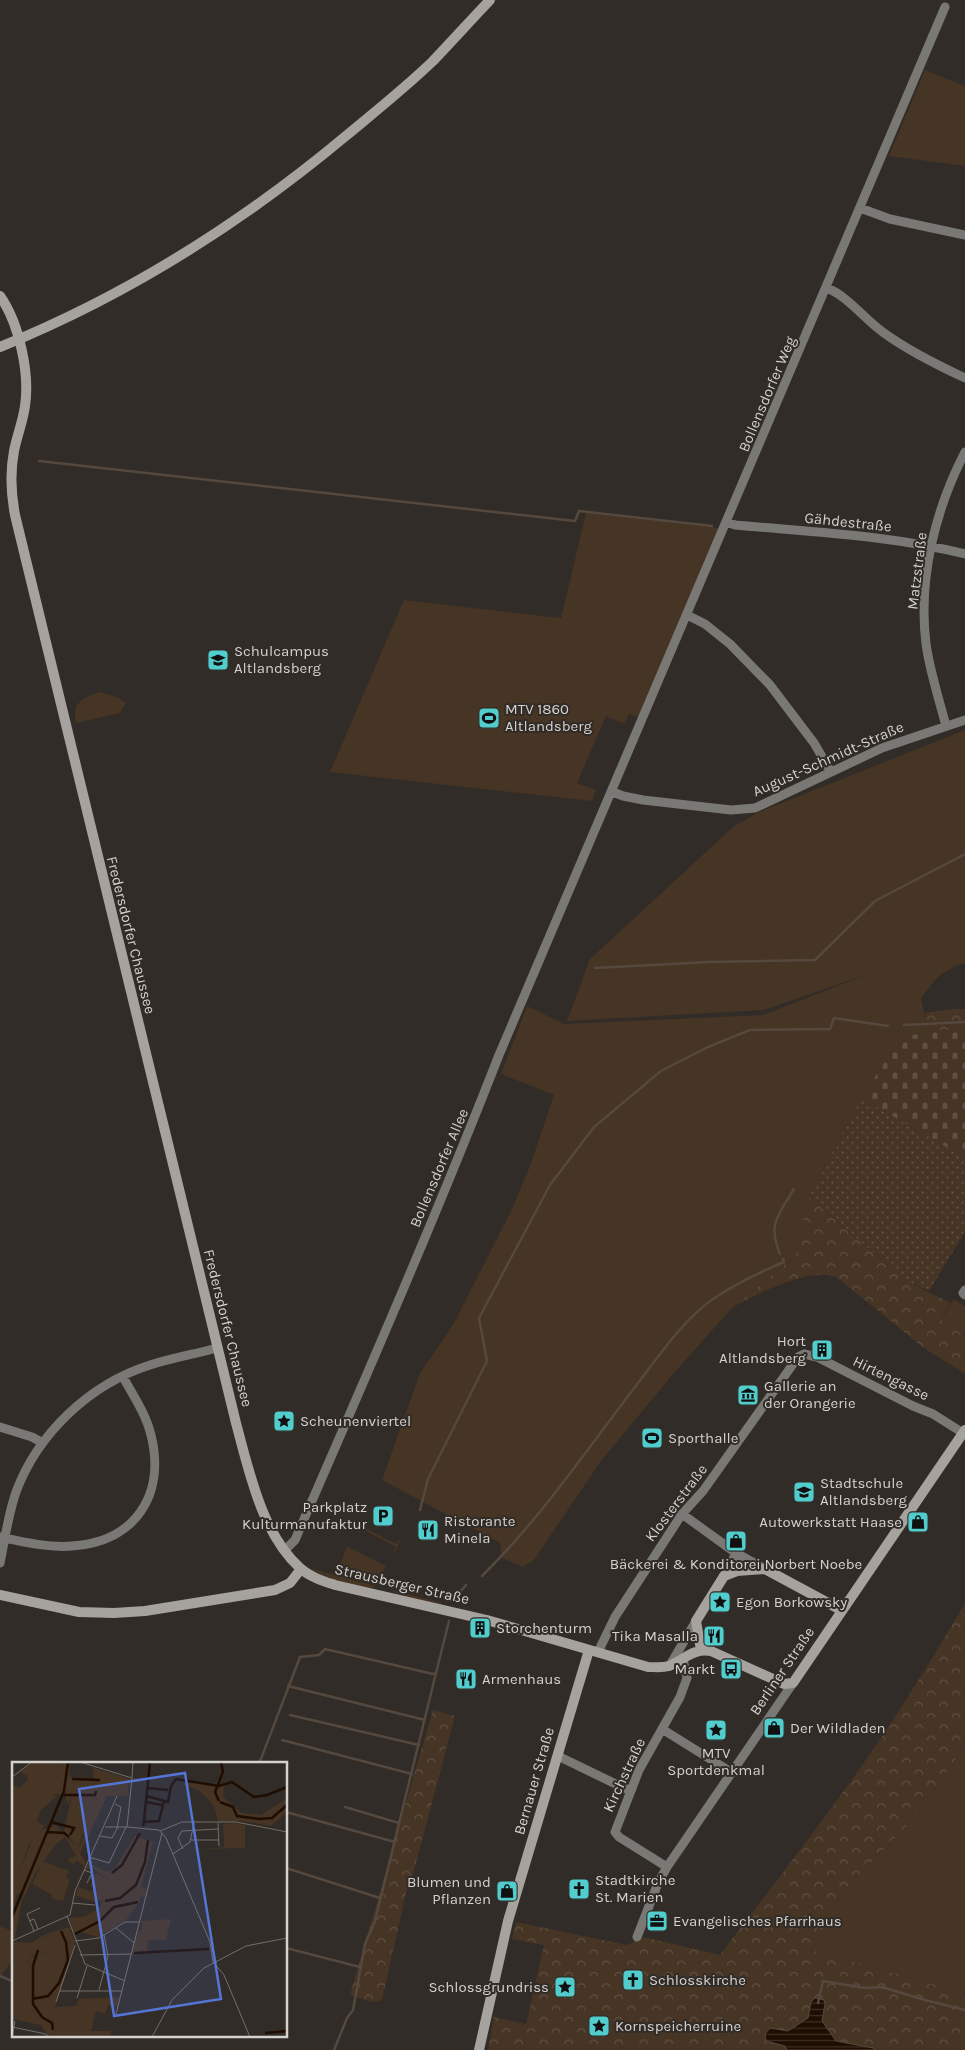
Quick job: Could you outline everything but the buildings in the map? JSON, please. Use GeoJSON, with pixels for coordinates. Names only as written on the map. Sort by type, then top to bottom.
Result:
{"type":"FeatureCollection","features":[{"type":"Feature","properties":{"kind":"main road"},"geometry":{"type":"LineString","coordinates":[[0,348],[105,298],[192,249],[300,174],[386,103],[432,61],[490,0]]}},
{"type":"Feature","properties":{"kind":"main road","name":"Fredersdorfer Chaussee"},"geometry":{"type":"LineString","coordinates":[[0,296],[8,307],[19,340],[27,387],[25,407],[11,468],[15,515],[61,698],[94,846],[217,1348],[257,1497],[268,1522],[285,1550],[302,1570]]}},
{"type":"Feature","properties":{"kind":"main road","name":"Berliner Straße"},"geometry":{"type":"LineString","coordinates":[[793,1683],[964,1432]]}},
{"type":"Feature","properties":{"kind":"main road"},"geometry":{"type":"LineString","coordinates":[[793,1683],[784,1684],[711,1651],[701,1650],[696,1621],[724,1576],[737,1571],[765,1569],[842,1610]]}},
{"type":"Feature","properties":{"kind":"main road"},"geometry":{"type":"LineString","coordinates":[[0,1595],[79,1612],[114,1613],[145,1611],[275,1590],[290,1584],[302,1570]]}},
{"type":"Feature","properties":{"kind":"main road","name":"Strausberger Straße"},"geometry":{"type":"LineString","coordinates":[[302,1570],[334,1585],[487,1620],[648,1667],[660,1668],[670,1665],[701,1650]]}},
{"type":"Feature","properties":{"kind":"main road","name":"Bernauer Straße"},"geometry":{"type":"LineString","coordinates":[[479,2050],[508,1921],[558,1756],[594,1651]]}},
{"type":"Feature","properties":{"kind":"street","name":"Bollensdorfer Weg"},"geometry":{"type":"LineString","coordinates":[[612,792],[945,7]]}},
{"type":"Feature","properties":{"kind":"street"},"geometry":{"type":"LineString","coordinates":[[860,208],[890,219],[965,235]]}},
{"type":"Feature","properties":{"kind":"street"},"geometry":{"type":"LineString","coordinates":[[827,288],[838,292],[883,333],[914,352],[965,378]]}},
{"type":"Feature","properties":{"kind":"street","name":"Matzstraße"},"geometry":{"type":"LineString","coordinates":[[946,726],[926,643],[925,597],[939,513],[952,478],[965,452]]}},
{"type":"Feature","properties":{"kind":"street","name":"Gähdestraße"},"geometry":{"type":"LineString","coordinates":[[727,522],[932,547],[965,554]]}},
{"type":"Feature","properties":{"kind":"street"},"geometry":{"type":"LineString","coordinates":[[686,615],[706,624],[730,644],[770,685],[814,743],[831,772]]}},
{"type":"Feature","properties":{"kind":"street","name":"August-Schmidt-Straße"},"geometry":{"type":"LineString","coordinates":[[612,792],[644,800],[744,810],[764,804],[882,748],[965,720]]}},
{"type":"Feature","properties":{"kind":"street","name":"Bollensdorfer Allee"},"geometry":{"type":"LineString","coordinates":[[285,1550],[295,1540],[612,792]]}},
{"type":"Feature","properties":{"kind":"street"},"geometry":{"type":"LineString","coordinates":[[965,1290],[963,1294],[965,1295]]}},
{"type":"Feature","properties":{"kind":"street"},"geometry":{"type":"LineString","coordinates":[[0,1563],[2,1538],[16,1493],[30,1460],[42,1442],[72,1410],[99,1391],[150,1364],[217,1348]]}},
{"type":"Feature","properties":{"kind":"street","name":"Hirtengasse"},"geometry":{"type":"LineString","coordinates":[[804,1354],[817,1357],[912,1406],[933,1414],[964,1432]]}},
{"type":"Feature","properties":{"kind":"street","name":"Klosterstraße"},"geometry":{"type":"LineString","coordinates":[[594,1651],[601,1644],[624,1602],[682,1514],[703,1491],[798,1357],[804,1354]]}},
{"type":"Feature","properties":{"kind":"street"},"geometry":{"type":"LineString","coordinates":[[2,1538],[58,1546],[82,1546],[121,1533],[140,1515],[150,1494],[154,1478],[154,1451],[144,1414],[123,1377]]}},
{"type":"Feature","properties":{"kind":"street"},"geometry":{"type":"LineString","coordinates":[[0,1427],[42,1442]]}},
{"type":"Feature","properties":{"kind":"street"},"geometry":{"type":"LineString","coordinates":[[682,1514],[736,1553],[765,1569]]}},
{"type":"Feature","properties":{"kind":"street"},"geometry":{"type":"LineString","coordinates":[[724,1576],[736,1553]]}},
{"type":"Feature","properties":{"kind":"street"},"geometry":{"type":"LineString","coordinates":[[670,1665],[696,1621]]}},
{"type":"Feature","properties":{"kind":"street","name":"Kirchstraße"},"geometry":{"type":"LineString","coordinates":[[667,1867],[619,1837],[615,1832],[639,1770],[680,1697],[687,1678],[683,1659]]}},
{"type":"Feature","properties":{"kind":"street","name":"Berliner Straße"},"geometry":{"type":"LineString","coordinates":[[637,1937],[658,1883],[667,1867],[793,1683]]}},
{"type":"Feature","properties":{"kind":"street"},"geometry":{"type":"LineString","coordinates":[[662,1729],[731,1772]]}},
{"type":"Feature","properties":{"kind":"street"},"geometry":{"type":"LineString","coordinates":[[558,1756],[626,1789],[632,1789]]}},
{"type":"Feature","properties":{"kind":"green space"},"geometry":{"type":"Polygon","coordinates":[[[925,70],[965,86],[965,166],[889,156],[925,70]]]}},
{"type":"Feature","properties":{"kind":"green space"},"geometry":{"type":"Polygon","coordinates":[[[586,513],[719,528],[638,717],[629,714],[625,724],[606,716],[577,783],[596,790],[592,801],[330,772],[404,600],[561,618],[586,513]]]}},
{"type":"Feature","properties":{"kind":"green space"},"geometry":{"type":"Polygon","coordinates":[[[100,692],[117,697],[126,703],[120,713],[76,723],[75,711],[80,702],[88,696],[100,692]]]}},
{"type":"Feature","properties":{"kind":"green space"},"geometry":{"type":"Polygon","coordinates":[[[965,730],[965,963],[944,972],[921,998],[924,1013],[932,1030],[909,1036],[885,1062],[861,1098],[809,1197],[795,1256],[732,1308],[674,1373],[601,1461],[534,1560],[523,1567],[502,1558],[500,1543],[382,1480],[420,1373],[453,1325],[511,1211],[530,1166],[554,1095],[501,1074],[527,1006],[564,1024],[763,1015],[868,974],[764,1010],[567,1021],[590,959],[733,827],[759,812],[965,730]]]}},
{"type":"Feature","properties":{"kind":"green space"},"geometry":{"type":"Polygon","coordinates":[[[965,1009],[965,1030],[932,1030],[924,1013],[965,1009]]]}},
{"type":"Feature","properties":{"kind":"green space"},"geometry":{"type":"Polygon","coordinates":[[[932,1030],[965,1030],[965,1158],[861,1098],[885,1062],[909,1036],[932,1030]]]}},
{"type":"Feature","properties":{"kind":"green space"},"geometry":{"type":"Polygon","coordinates":[[[861,1098],[965,1158],[965,1232],[929,1291],[906,1281],[809,1197],[861,1098]]]}},
{"type":"Feature","properties":{"kind":"green space"},"geometry":{"type":"Polygon","coordinates":[[[809,1197],[906,1281],[951,1303],[941,1320],[965,1336],[965,1374],[924,1348],[840,1280],[829,1276],[816,1275],[785,1283],[732,1308],[795,1256],[809,1197]]]}},
{"type":"Feature","properties":{"kind":"green space"},"geometry":{"type":"Polygon","coordinates":[[[954,1299],[965,1306],[965,1336],[941,1321],[954,1299]]]}},
{"type":"Feature","properties":{"kind":"green space"},"geometry":{"type":"Polygon","coordinates":[[[363,1521],[366,1521],[363,1527],[396,1544],[401,1538],[396,1551],[393,1552],[396,1547],[362,1529],[358,1534],[363,1521]]]}},
{"type":"Feature","properties":{"kind":"green space"},"geometry":{"type":"Polygon","coordinates":[[[347,1546],[386,1566],[377,1583],[337,1573],[347,1546]]]}},
{"type":"Feature","properties":{"kind":"green space"},"geometry":{"type":"Polygon","coordinates":[[[309,1568],[376,1586],[363,1588],[353,1586],[309,1568]]]}},
{"type":"Feature","properties":{"kind":"green space"},"geometry":{"type":"Polygon","coordinates":[[[392,1590],[442,1603],[443,1606],[397,1595],[392,1590]]]}},
{"type":"Feature","properties":{"kind":"green space"},"geometry":{"type":"Polygon","coordinates":[[[965,1603],[965,1745],[917,1815],[839,1896],[812,1950],[965,1993],[965,2050],[488,2050],[494,2017],[526,2024],[544,1945],[512,1939],[516,1922],[627,1945],[644,1937],[720,1955],[865,1761],[906,1700],[965,1603]]]}},
{"type":"Feature","properties":{"kind":"green space"},"geometry":{"type":"Polygon","coordinates":[[[433,1710],[455,1716],[411,1882],[408,1884],[382,2000],[372,2002],[350,1995],[433,1710]]]}},
{"type":"Feature","properties":{"kind":"green space"},"geometry":{"type":"Polygon","coordinates":[[[965,1745],[965,1993],[812,1950],[839,1896],[917,1815],[965,1745]]]}},
{"type":"Feature","properties":{"kind":"green space"},"geometry":{"type":"Polygon","coordinates":[[[0,1926],[12,1931],[12,1961],[0,1977],[0,1926]]]}},
{"type":"Feature","properties":{"kind":"shaded area"},"geometry":{"type":"Polygon","coordinates":[[[815,1998],[824,2000],[822,2021],[836,2041],[875,2050],[787,2050],[785,2046],[766,2041],[765,2034],[770,2028],[788,2031],[808,2018],[811,2002],[815,1998]]]}},
{"type":"Feature","properties":{"kind":"waterway"},"geometry":{"type":"LineString","coordinates":[[39,461],[575,521],[579,511],[712,526]]}},
{"type":"Feature","properties":{"kind":"waterway"},"geometry":{"type":"LineString","coordinates":[[595,968],[709,962],[815,960],[875,901],[965,854]]}},
{"type":"Feature","properties":{"kind":"waterway"},"geometry":{"type":"LineString","coordinates":[[420,1510],[428,1479],[487,1361],[479,1318],[550,1185],[594,1127],[661,1071],[708,1047],[750,1030],[830,1029],[834,1018],[888,1026]]}},
{"type":"Feature","properties":{"kind":"waterway"},"geometry":{"type":"LineString","coordinates":[[904,1025],[965,1022]]}},
{"type":"Feature","properties":{"kind":"waterway"},"geometry":{"type":"LineString","coordinates":[[780,1254],[776,1244],[776,1220],[794,1189]]}},
{"type":"Feature","properties":{"kind":"waterway"},"geometry":{"type":"LineString","coordinates":[[482,1576],[543,1508],[681,1328],[713,1299],[748,1279],[784,1262],[783,1259]]}},
{"type":"Feature","properties":{"kind":"waterway"},"geometry":{"type":"LineString","coordinates":[[455,1598],[466,1585]]}},
{"type":"Feature","properties":{"kind":"waterway"},"geometry":{"type":"LineString","coordinates":[[260,1762],[300,1657],[319,1655],[325,1649],[433,1674],[436,1673],[449,1621]]}},
{"type":"Feature","properties":{"kind":"waterway"},"geometry":{"type":"LineString","coordinates":[[334,2050],[347,2018],[353,2010],[365,1944],[375,1921],[436,1673]]}},
{"type":"Feature","properties":{"kind":"waterway"},"geometry":{"type":"LineString","coordinates":[[288,1686],[425,1720]]}},
{"type":"Feature","properties":{"kind":"waterway"},"geometry":{"type":"LineString","coordinates":[[290,1715],[419,1745]]}},
{"type":"Feature","properties":{"kind":"waterway"},"geometry":{"type":"LineString","coordinates":[[282,1740],[412,1774]]}},
{"type":"Feature","properties":{"kind":"waterway"},"geometry":{"type":"LineString","coordinates":[[345,1807],[399,1823]]}},
{"type":"Feature","properties":{"kind":"waterway"},"geometry":{"type":"LineString","coordinates":[[288,1813],[395,1842]]}},
{"type":"Feature","properties":{"kind":"waterway"},"geometry":{"type":"LineString","coordinates":[[288,1869],[380,1898]]}},
{"type":"Feature","properties":{"kind":"waterway"},"geometry":{"type":"LineString","coordinates":[[288,1949],[360,1967]]}},
{"type":"Feature","properties":{"kind":"waterway"},"geometry":{"type":"LineString","coordinates":[[0,1976],[12,1981]]}},
{"type":"Feature","properties":{"kind":"waterway"},"geometry":{"type":"LineString","coordinates":[[818,2003],[823,1981],[865,1988],[882,1987],[965,2010]]}},
{"type":"Feature","properties":{"kind":"place","name":"Schulcampus Altlandsberg"},"geometry":{"type":"Point","coordinates":[218,660]}},
{"type":"Feature","properties":{"kind":"place","name":"MTV 1860 Altlandsberg"},"geometry":{"type":"Point","coordinates":[489,718]}},
{"type":"Feature","properties":{"kind":"place","name":"Hort Altlandsberg"},"geometry":{"type":"Point","coordinates":[822,1350]}},
{"type":"Feature","properties":{"kind":"place","name":"Gallerie an der Orangerie"},"geometry":{"type":"Point","coordinates":[748,1395]}},
{"type":"Feature","properties":{"kind":"place","name":"Scheunenviertel"},"geometry":{"type":"Point","coordinates":[284,1421]}},
{"type":"Feature","properties":{"kind":"place","name":"Sporthalle"},"geometry":{"type":"Point","coordinates":[652,1438]}},
{"type":"Feature","properties":{"kind":"place","name":"Stadtschule Altlandsberg"},"geometry":{"type":"Point","coordinates":[804,1492]}},
{"type":"Feature","properties":{"kind":"place","name":"Parkplatz Kulturmanufaktur"},"geometry":{"type":"Point","coordinates":[383,1516]}},
{"type":"Feature","properties":{"kind":"place","name":"Autowerkstatt Haase"},"geometry":{"type":"Point","coordinates":[918,1522]}},
{"type":"Feature","properties":{"kind":"place","name":"Ristorante Minela"},"geometry":{"type":"Point","coordinates":[428,1530]}},
{"type":"Feature","properties":{"kind":"place","name":"Bäckerei & Konditorei Norbert Noebe"},"geometry":{"type":"Point","coordinates":[736,1541]}},
{"type":"Feature","properties":{"kind":"place","name":"Egon Borkowsky"},"geometry":{"type":"Point","coordinates":[720,1602]}},
{"type":"Feature","properties":{"kind":"place","name":"Storchenturm"},"geometry":{"type":"Point","coordinates":[480,1628]}},
{"type":"Feature","properties":{"kind":"place","name":"Tika Masalla"},"geometry":{"type":"Point","coordinates":[714,1636]}},
{"type":"Feature","properties":{"kind":"place","name":"Markt"},"geometry":{"type":"Point","coordinates":[731,1669]}},
{"type":"Feature","properties":{"kind":"place","name":"Armenhaus"},"geometry":{"type":"Point","coordinates":[466,1679]}},
{"type":"Feature","properties":{"kind":"place","name":"Der Wildladen"},"geometry":{"type":"Point","coordinates":[774,1728]}},
{"type":"Feature","properties":{"kind":"place","name":"MTV Sportdenkmal"},"geometry":{"type":"Point","coordinates":[716,1730]}},
{"type":"Feature","properties":{"kind":"place","name":"Stadtkirche St. Marien"},"geometry":{"type":"Point","coordinates":[579,1889]}},
{"type":"Feature","properties":{"kind":"place","name":"Blumen und Pflanzen"},"geometry":{"type":"Point","coordinates":[507,1891]}},
{"type":"Feature","properties":{"kind":"place","name":"Evangelisches Pfarrhaus"},"geometry":{"type":"Point","coordinates":[657,1921]}},
{"type":"Feature","properties":{"kind":"place","name":"Schlosskirche"},"geometry":{"type":"Point","coordinates":[633,1980]}},
{"type":"Feature","properties":{"kind":"place","name":"Schlossgrundriss"},"geometry":{"type":"Point","coordinates":[565,1987]}},
{"type":"Feature","properties":{"kind":"place","name":"Kornspeicherruine"},"geometry":{"type":"Point","coordinates":[599,2026]}}]}
